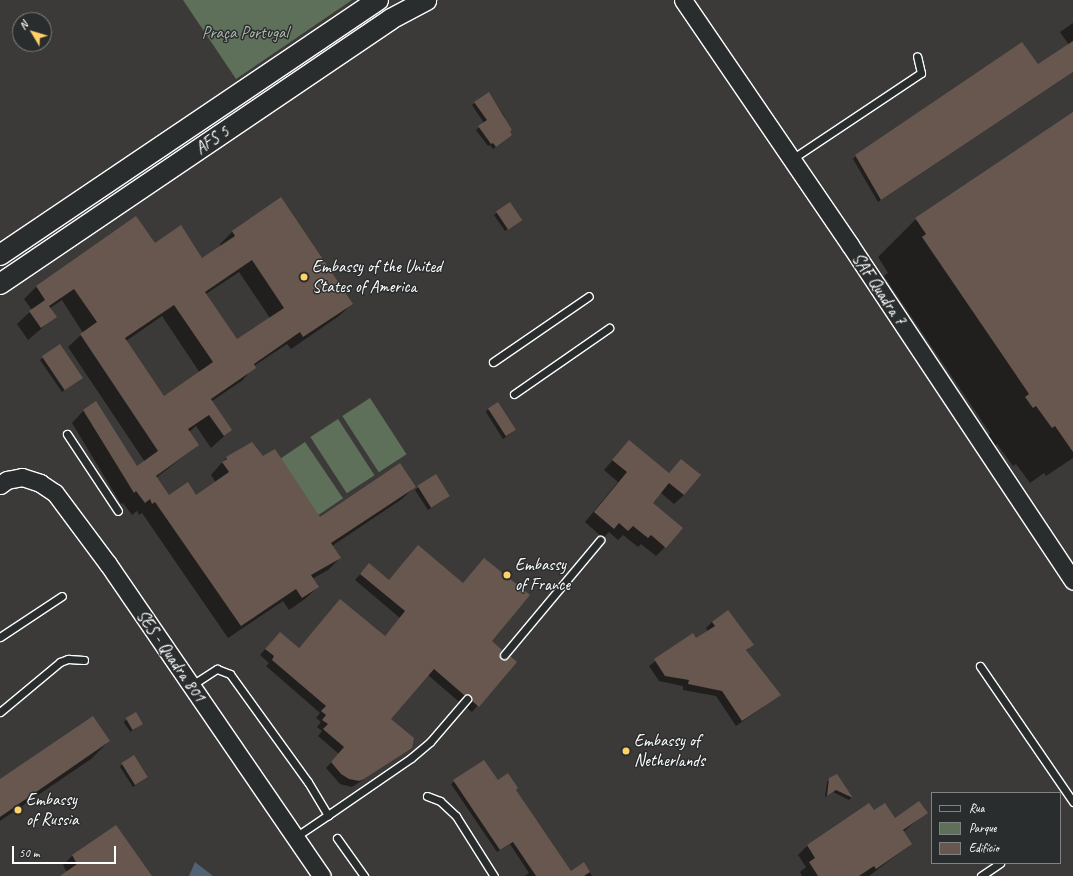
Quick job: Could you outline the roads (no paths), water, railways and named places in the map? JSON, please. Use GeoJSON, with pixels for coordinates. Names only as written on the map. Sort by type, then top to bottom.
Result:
{"type":"FeatureCollection","features":[{"type":"Feature","properties":{"kind":"main road","name":"AFS 5"},"geometry":{"type":"LineString","coordinates":[[0,255],[378,0]]}},
{"type":"Feature","properties":{"kind":"main road","name":"AFS 5"},"geometry":{"type":"LineString","coordinates":[[0,284],[391,19],[426,0]]}},
{"type":"Feature","properties":{"kind":"street","name":"SAF Quadra 7"},"geometry":{"type":"LineString","coordinates":[[683,0],[792,159],[1073,580]]}},
{"type":"Feature","properties":{"kind":"street","name":"SES - Quadra 801"},"geometry":{"type":"LineString","coordinates":[[0,485],[22,477],[40,483],[55,493],[192,685],[320,874]]}},
{"type":"Feature","properties":{"kind":"lane"},"geometry":{"type":"LineString","coordinates":[[792,159],[921,73],[917,56]]}},
{"type":"Feature","properties":{"kind":"lane"},"geometry":{"type":"LineString","coordinates":[[493,362],[589,296]]}},
{"type":"Feature","properties":{"kind":"lane"},"geometry":{"type":"LineString","coordinates":[[514,394],[609,328]]}},
{"type":"Feature","properties":{"kind":"lane"},"geometry":{"type":"LineString","coordinates":[[67,434],[118,512]]}},
{"type":"Feature","properties":{"kind":"lane"},"geometry":{"type":"LineString","coordinates":[[504,655],[600,540]]}},
{"type":"Feature","properties":{"kind":"lane"},"geometry":{"type":"LineString","coordinates":[[0,638],[62,596]]}},
{"type":"Feature","properties":{"kind":"lane"},"geometry":{"type":"LineString","coordinates":[[0,712],[60,662],[68,659],[84,660]]}},
{"type":"Feature","properties":{"kind":"lane"},"geometry":{"type":"LineString","coordinates":[[980,666],[1073,802]]}},
{"type":"Feature","properties":{"kind":"lane"},"geometry":{"type":"LineString","coordinates":[[192,685],[217,669],[230,674],[308,782],[328,815]]}},
{"type":"Feature","properties":{"kind":"lane"},"geometry":{"type":"LineString","coordinates":[[295,837],[411,758],[430,742],[467,699]]}},
{"type":"Feature","properties":{"kind":"lane"},"geometry":{"type":"LineString","coordinates":[[427,796],[440,801],[456,816],[494,876]]}},
{"type":"Feature","properties":{"kind":"lane"},"geometry":{"type":"LineString","coordinates":[[337,838],[364,876]]}},
{"type":"Feature","properties":{"kind":"lane"},"geometry":{"type":"LineString","coordinates":[[981,876],[999,864]]}},
{"type":"Feature","properties":{"kind":"water"},"geometry":{"type":"Polygon","coordinates":[[[195,862],[213,876],[189,876],[195,862]]]}},
{"type":"Feature","properties":{"kind":"place","name":"Embassy of the United States of America"},"geometry":{"type":"Point","coordinates":[304,277]}},
{"type":"Feature","properties":{"kind":"place","name":"Embassy of France"},"geometry":{"type":"Point","coordinates":[507,575]}},
{"type":"Feature","properties":{"kind":"place","name":"Embassy of Netherlands"},"geometry":{"type":"Point","coordinates":[626,751]}},
{"type":"Feature","properties":{"kind":"place","name":"Embassy of Russia"},"geometry":{"type":"Point","coordinates":[18,810]}},
{"type":"Feature","properties":{"kind":"park label","name":"Praça Portugal"},"geometry":{"type":"Point","coordinates":[245,33]}}]}
